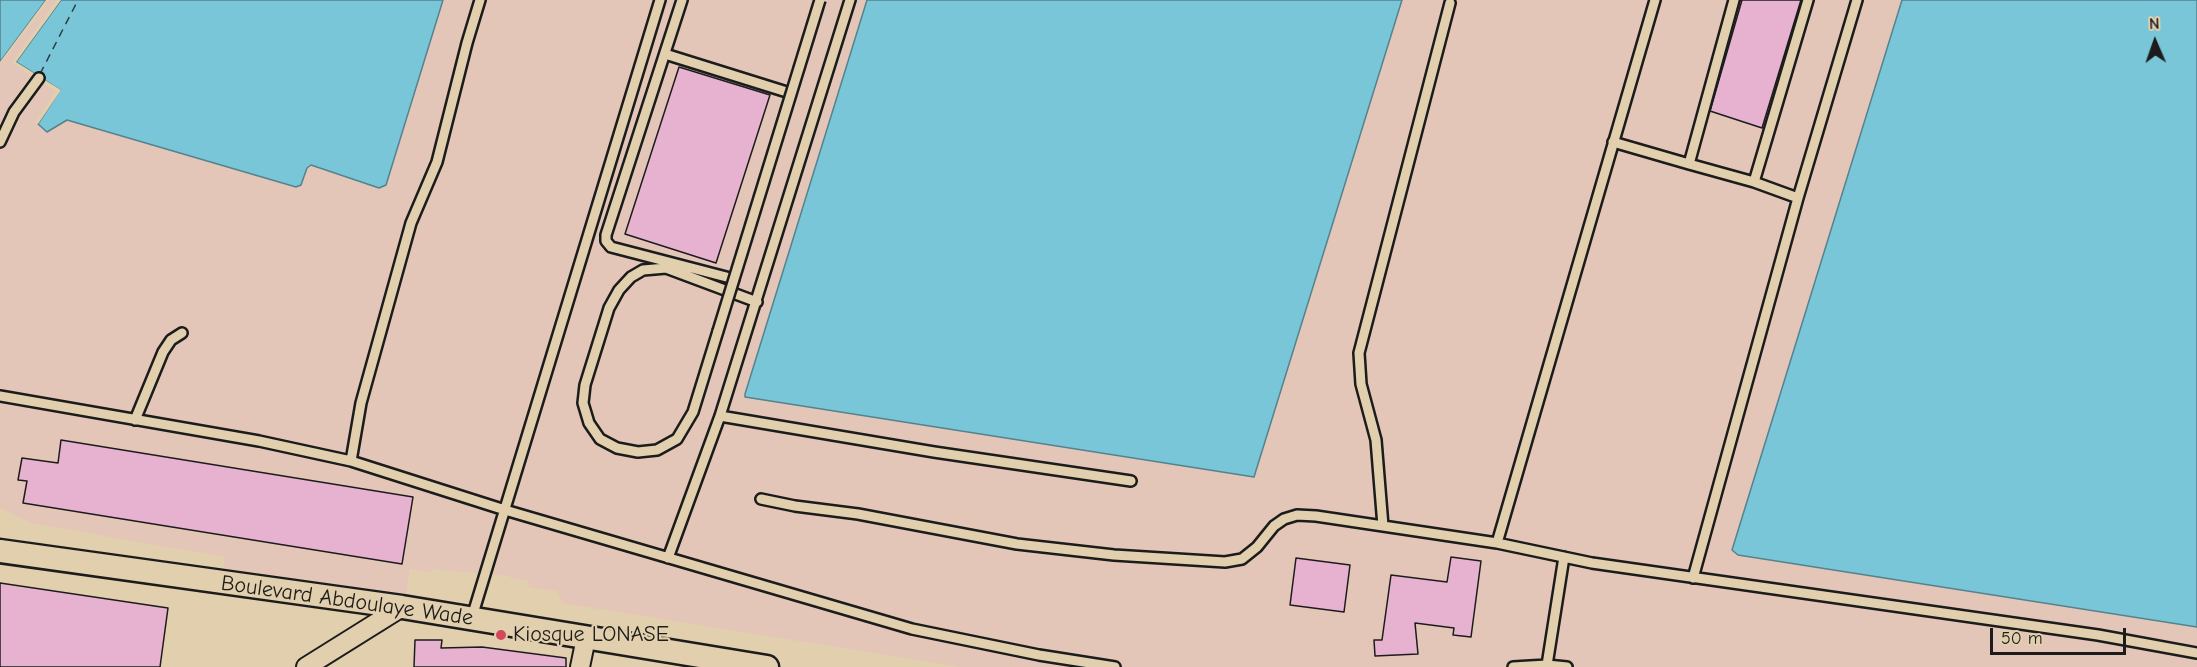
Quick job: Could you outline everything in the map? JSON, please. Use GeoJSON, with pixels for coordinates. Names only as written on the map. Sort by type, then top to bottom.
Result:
{"type":"FeatureCollection","features":[{"type":"Feature","properties":{"kind":"street","name":"Boulevard Abdoulaye Wade"},"geometry":{"type":"LineString","coordinates":[[3,550],[402,607],[763,667]]}},
{"type":"Feature","properties":{"kind":"street"},"geometry":{"type":"LineString","coordinates":[[306,667],[402,607]]}},
{"type":"Feature","properties":{"kind":"street"},"geometry":{"type":"LineString","coordinates":[[580,667],[586,638]]}},
{"type":"Feature","properties":{"kind":"lane"},"geometry":{"type":"LineString","coordinates":[[351,461],[362,403],[405,244],[418,202],[436,162],[480,0]]}},
{"type":"Feature","properties":{"kind":"lane"},"geometry":{"type":"LineString","coordinates":[[471,619],[660,0]]}},
{"type":"Feature","properties":{"kind":"lane"},"geometry":{"type":"LineString","coordinates":[[682,0],[606,235],[606,241],[611,247],[734,279]]}},
{"type":"Feature","properties":{"kind":"lane"},"geometry":{"type":"LineString","coordinates":[[757,302],[733,294],[722,289],[666,268],[643,270],[625,284],[609,308],[585,385],[584,403],[589,423],[600,440],[617,448],[638,452],[657,450],[678,439],[693,412],[728,300],[731,290],[734,279],[790,93],[820,0]]}},
{"type":"Feature","properties":{"kind":"lane"},"geometry":{"type":"LineString","coordinates":[[669,558],[720,416],[757,302],[850,0]]}},
{"type":"Feature","properties":{"kind":"lane"},"geometry":{"type":"LineString","coordinates":[[1497,543],[1655,0]]}},
{"type":"Feature","properties":{"kind":"lane"},"geometry":{"type":"LineString","coordinates":[[1689,164],[1734,0]]}},
{"type":"Feature","properties":{"kind":"lane"},"geometry":{"type":"LineString","coordinates":[[1754,182],[1808,0]]}},
{"type":"Feature","properties":{"kind":"lane"},"geometry":{"type":"LineString","coordinates":[[1693,578],[1798,198],[1857,0]]}},
{"type":"Feature","properties":{"kind":"lane"},"geometry":{"type":"LineString","coordinates":[[1383,526],[1376,440],[1361,384],[1359,352],[1450,3]]}},
{"type":"Feature","properties":{"kind":"lane"},"geometry":{"type":"LineString","coordinates":[[665,54],[790,93]]}},
{"type":"Feature","properties":{"kind":"lane"},"geometry":{"type":"LineString","coordinates":[[0,142],[14,112],[39,78]]}},
{"type":"Feature","properties":{"kind":"lane"},"geometry":{"type":"LineString","coordinates":[[1613,142],[1754,182],[1798,198]]}},
{"type":"Feature","properties":{"kind":"lane"},"geometry":{"type":"LineString","coordinates":[[135,420],[163,352],[171,340],[182,333]]}},
{"type":"Feature","properties":{"kind":"lane"},"geometry":{"type":"LineString","coordinates":[[0,396],[259,441],[351,461],[505,510],[912,629],[1039,655],[1115,667]]}},
{"type":"Feature","properties":{"kind":"lane"},"geometry":{"type":"LineString","coordinates":[[720,416],[934,453],[1131,481]]}},
{"type":"Feature","properties":{"kind":"lane"},"geometry":{"type":"LineString","coordinates":[[761,499],[795,506],[858,513],[1017,544],[1114,555],[1225,562],[1242,559],[1274,526],[1284,519],[1296,515],[1316,516],[1497,543],[1564,557],[1693,578],[2098,635],[2197,653]]}},
{"type":"Feature","properties":{"kind":"lane"},"geometry":{"type":"LineString","coordinates":[[1547,665],[1564,557]]}},
{"type":"Feature","properties":{"kind":"lane"},"geometry":{"type":"LineString","coordinates":[[1513,667],[1547,665],[1567,667]]}},
{"type":"Feature","properties":{"kind":"shaded area"},"geometry":{"type":"Polygon","coordinates":[[[0,0],[2197,0],[2197,667],[961,667],[562,603],[556,591],[529,587],[528,580],[513,579],[509,576],[432,569],[432,573],[410,569],[406,595],[224,568],[224,557],[31,523],[0,508],[0,0]]]}},
{"type":"Feature","properties":{"kind":"water"},"geometry":{"type":"Polygon","coordinates":[[[0,0],[46,0],[0,62],[0,0]]]}},
{"type":"Feature","properties":{"kind":"water"},"geometry":{"type":"Polygon","coordinates":[[[61,0],[443,0],[386,185],[379,188],[311,165],[307,168],[301,185],[296,187],[67,120],[47,132],[38,124],[60,90],[16,62],[61,0]]]}},
{"type":"Feature","properties":{"kind":"water"},"geometry":{"type":"Polygon","coordinates":[[[867,0],[1402,0],[1254,477],[745,397],[867,0]]]}},
{"type":"Feature","properties":{"kind":"water"},"geometry":{"type":"Polygon","coordinates":[[[1902,0],[2197,0],[2197,627],[1738,555],[1732,550],[1902,0]]]}},
{"type":"Feature","properties":{"kind":"pier"},"geometry":{"type":"Polygon","coordinates":[[[46,0],[49,0],[0,65],[0,62],[46,0]]]}},
{"type":"Feature","properties":{"kind":"pier"},"geometry":{"type":"Polygon","coordinates":[[[57,0],[61,0],[16,62],[61,90],[38,124],[35,123],[56,91],[14,64],[13,61],[57,0]]]}},
{"type":"Feature","properties":{"kind":"building"},"geometry":{"type":"Polygon","coordinates":[[[1742,0],[1801,0],[1762,128],[1710,111],[1742,0]]]}},
{"type":"Feature","properties":{"kind":"building"},"geometry":{"type":"Polygon","coordinates":[[[679,67],[770,95],[716,263],[625,234],[679,67]]]}},
{"type":"Feature","properties":{"kind":"building"},"geometry":{"type":"Polygon","coordinates":[[[61,440],[413,497],[402,564],[23,503],[27,481],[18,480],[22,458],[58,463],[61,440]]]}},
{"type":"Feature","properties":{"kind":"building"},"geometry":{"type":"Polygon","coordinates":[[[1451,557],[1481,561],[1471,637],[1453,635],[1454,628],[1415,623],[1418,654],[1375,656],[1374,640],[1382,640],[1391,575],[1447,582],[1451,557]]]}},
{"type":"Feature","properties":{"kind":"building"},"geometry":{"type":"Polygon","coordinates":[[[1296,558],[1350,565],[1344,612],[1290,605],[1296,558]]]}},
{"type":"Feature","properties":{"kind":"building"},"geometry":{"type":"Polygon","coordinates":[[[0,583],[168,608],[160,667],[0,667],[0,583]]]}},
{"type":"Feature","properties":{"kind":"building"},"geometry":{"type":"Polygon","coordinates":[[[415,640],[442,640],[441,648],[482,647],[566,658],[566,667],[414,667],[415,640]]]}},
{"type":"Feature","properties":{"kind":"ferry route"},"geometry":{"type":"LineString","coordinates":[[40,74],[78,0]]}},
{"type":"Feature","properties":{"kind":"place","name":"Kiosque LONASE"},"geometry":{"type":"Point","coordinates":[501,635]}}]}
